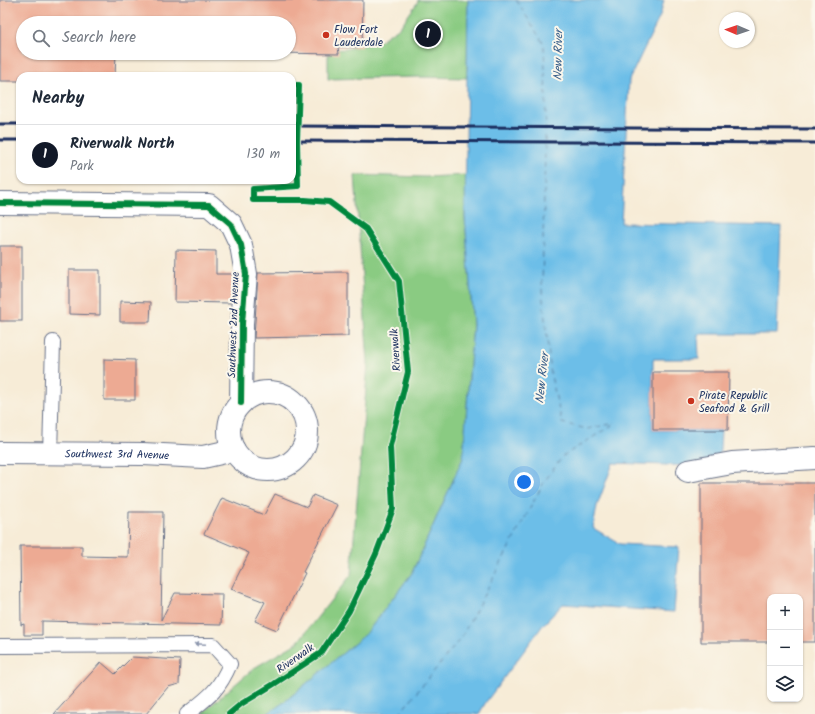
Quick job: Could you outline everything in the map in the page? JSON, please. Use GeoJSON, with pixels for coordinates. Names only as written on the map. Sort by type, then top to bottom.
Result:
{"type":"FeatureCollection","features":[{"type":"Feature","properties":{"kind":"street","name":"Southwest 2nd Avenue"},"geometry":{"type":"LineString","coordinates":[[0,203],[209,205],[231,224],[241,245],[246,274],[242,323],[241,403]]}},
{"type":"Feature","properties":{"kind":"street"},"geometry":{"type":"LineString","coordinates":[[264,392],[276,393],[288,398],[298,406],[304,418],[307,430],[305,443],[299,455],[289,464],[278,469],[265,470],[252,467],[242,460],[234,450],[230,438],[230,425],[234,413],[241,403],[252,396],[264,392]]}},
{"type":"Feature","properties":{"kind":"street","name":"Southwest 3rd Avenue"},"geometry":{"type":"LineString","coordinates":[[0,453],[144,454],[203,457],[234,450]]}},
{"type":"Feature","properties":{"kind":"street"},"geometry":{"type":"LineString","coordinates":[[688,472],[732,463],[815,458]]}},
{"type":"Feature","properties":{"kind":"lane"},"geometry":{"type":"LineString","coordinates":[[50,454],[53,342]]}},
{"type":"Feature","properties":{"kind":"lane"},"geometry":{"type":"LineString","coordinates":[[0,646],[123,644],[213,645],[230,664],[223,680],[211,695],[187,714]]}},
{"type":"Feature","properties":{"kind":"green space"},"geometry":{"type":"Polygon","coordinates":[[[418,0],[468,0],[467,78],[420,77],[328,79],[328,50],[346,49],[378,42],[400,27],[418,0]]]}},
{"type":"Feature","properties":{"kind":"green space"},"geometry":{"type":"Polygon","coordinates":[[[355,175],[426,177],[466,175],[465,217],[473,325],[463,458],[412,573],[366,634],[283,703],[267,714],[201,714],[254,668],[297,643],[351,575],[368,363],[355,175]]]}},
{"type":"Feature","properties":{"kind":"water","name":"New River"},"geometry":{"type":"Polygon","coordinates":[[[468,0],[664,0],[660,16],[629,80],[621,223],[781,226],[777,334],[698,334],[699,359],[653,359],[653,430],[721,430],[719,467],[613,463],[597,506],[593,528],[620,544],[679,547],[674,612],[563,604],[543,625],[486,702],[479,714],[267,714],[283,703],[366,634],[412,573],[463,458],[473,325],[465,217],[468,0]]]}},
{"type":"Feature","properties":{"kind":"building","name":"Flow Fort Lauderdale"},"geometry":{"type":"Polygon","coordinates":[[[0,0],[363,0],[362,47],[338,47],[339,54],[296,53],[296,16],[16,16],[16,60],[116,60],[115,72],[16,72],[16,81],[0,81],[0,0]]]}},
{"type":"Feature","properties":{"kind":"building"},"geometry":{"type":"Polygon","coordinates":[[[0,246],[22,246],[22,321],[0,321],[0,246]]]}},
{"type":"Feature","properties":{"kind":"building"},"geometry":{"type":"Polygon","coordinates":[[[176,250],[216,251],[216,274],[233,274],[231,303],[175,302],[176,250]]]}},
{"type":"Feature","properties":{"kind":"building"},"geometry":{"type":"Polygon","coordinates":[[[69,270],[100,270],[100,315],[69,314],[69,270]]]}},
{"type":"Feature","properties":{"kind":"building"},"geometry":{"type":"Polygon","coordinates":[[[348,272],[348,336],[254,338],[258,273],[348,272]]]}},
{"type":"Feature","properties":{"kind":"building"},"geometry":{"type":"Polygon","coordinates":[[[120,301],[151,302],[150,322],[120,322],[120,301]]]}},
{"type":"Feature","properties":{"kind":"building"},"geometry":{"type":"Polygon","coordinates":[[[104,359],[135,360],[135,400],[104,400],[104,359]]]}},
{"type":"Feature","properties":{"kind":"building","name":"Pirate Republic Seafood & Grill"},"geometry":{"type":"Polygon","coordinates":[[[653,372],[729,372],[728,430],[653,430],[653,372]]]}},
{"type":"Feature","properties":{"kind":"building"},"geometry":{"type":"Polygon","coordinates":[[[701,483],[815,483],[815,642],[803,642],[803,594],[767,594],[767,642],[701,642],[701,483]]]}},
{"type":"Feature","properties":{"kind":"building"},"geometry":{"type":"Polygon","coordinates":[[[275,494],[307,507],[313,495],[337,505],[303,572],[305,573],[277,630],[255,621],[265,602],[231,589],[249,553],[204,534],[222,498],[264,515],[275,494]]]}},
{"type":"Feature","properties":{"kind":"building"},"geometry":{"type":"Polygon","coordinates":[[[129,512],[163,512],[161,620],[175,593],[222,594],[221,625],[42,621],[42,635],[24,635],[24,624],[21,625],[20,546],[82,546],[82,556],[128,557],[129,512]]]}},
{"type":"Feature","properties":{"kind":"building"},"geometry":{"type":"Polygon","coordinates":[[[132,657],[180,660],[179,684],[168,687],[146,714],[54,714],[101,662],[115,674],[132,657]]]}},
{"type":"Feature","properties":{"kind":"ferry route"},"geometry":{"type":"LineString","coordinates":[[516,0],[544,44],[546,101],[542,290],[551,376],[562,423],[587,429],[615,423]]}},
{"type":"Feature","properties":{"kind":"ferry route"},"geometry":{"type":"LineString","coordinates":[[399,714],[461,638],[544,482],[563,456],[614,424]]}},
{"type":"Feature","properties":{"kind":"railway"},"geometry":{"type":"LineString","coordinates":[[0,124],[16,124]]}},
{"type":"Feature","properties":{"kind":"railway"},"geometry":{"type":"LineString","coordinates":[[296,126],[815,129]]}},
{"type":"Feature","properties":{"kind":"railway"},"geometry":{"type":"LineString","coordinates":[[0,140],[16,140]]}},
{"type":"Feature","properties":{"kind":"railway"},"geometry":{"type":"LineString","coordinates":[[296,141],[815,143]]}},
{"type":"Feature","properties":{"kind":"cycle path","name":"Riverwalk"},"geometry":{"type":"LineString","coordinates":[[229,714],[241,704],[321,653],[349,611],[376,554],[393,509],[390,446],[408,372],[399,281],[366,229],[329,202],[305,200],[253,200],[253,189],[298,186],[297,141],[299,85],[296,85]]}},
{"type":"Feature","properties":{"kind":"cycle path"},"geometry":{"type":"LineString","coordinates":[[0,203],[209,205],[231,224],[241,245],[246,274],[242,323],[241,403]]}},
{"type":"Feature","properties":{"kind":"place","name":"Riverwalk North"},"geometry":{"type":"Point","coordinates":[428,34]}},
{"type":"Feature","properties":{"kind":"place","name":"Flow Fort Lauderdale"},"geometry":{"type":"Point","coordinates":[326,35]}},
{"type":"Feature","properties":{"kind":"place","name":"Pirate Republic Seafood & Grill"},"geometry":{"type":"Point","coordinates":[691,401]}}]}
